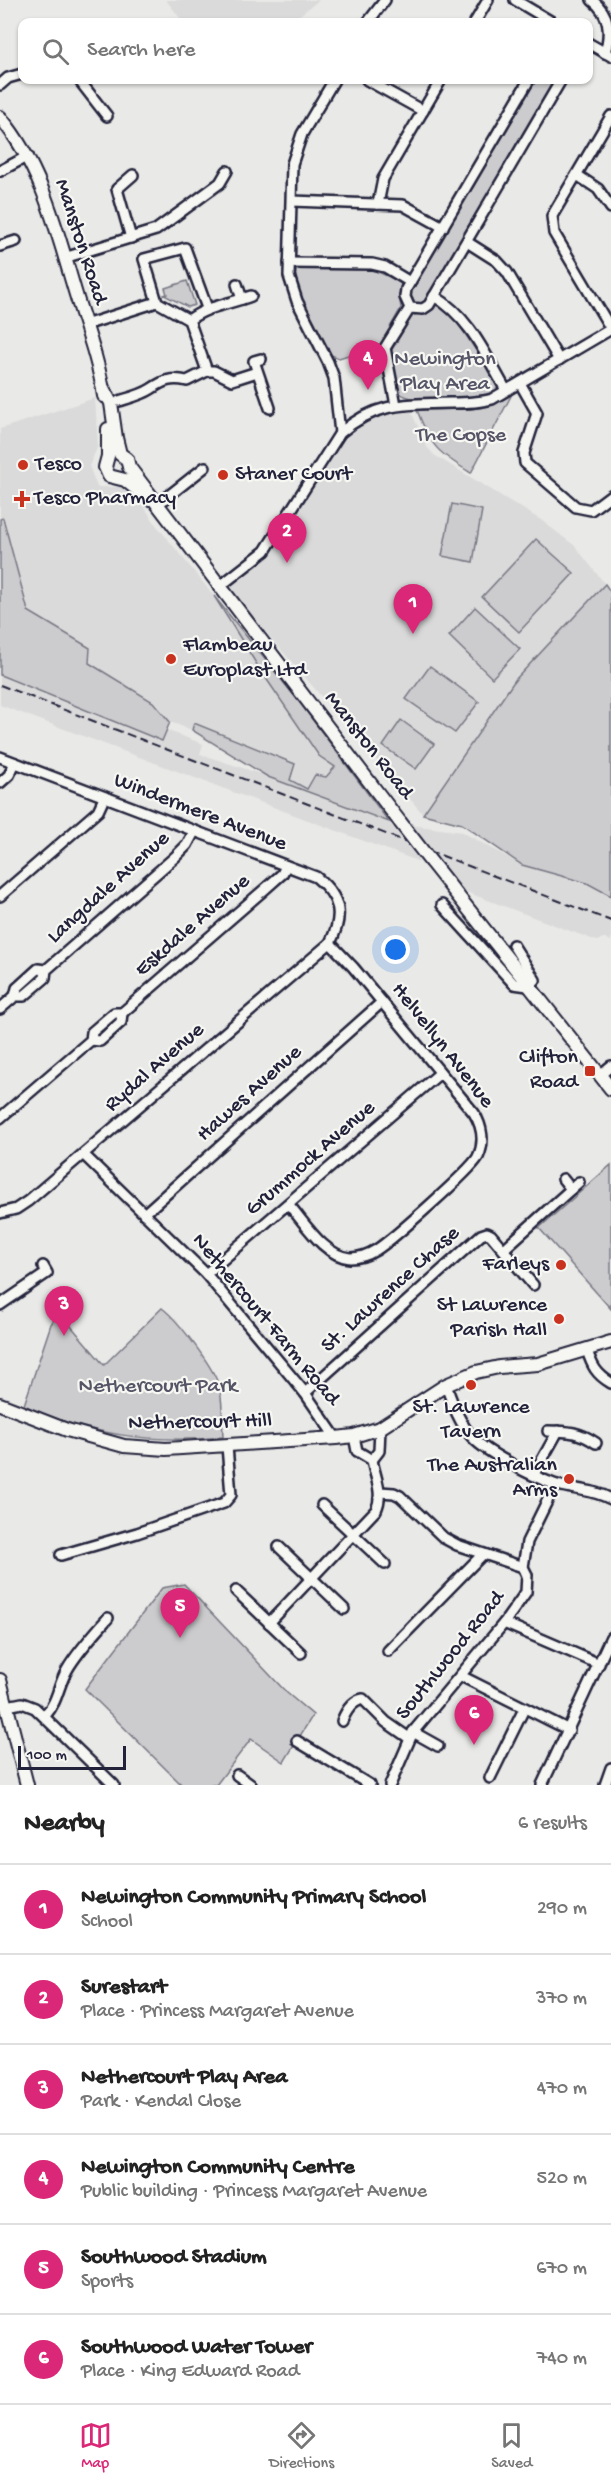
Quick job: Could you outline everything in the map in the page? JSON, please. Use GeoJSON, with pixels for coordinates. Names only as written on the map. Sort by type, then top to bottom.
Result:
{"type":"FeatureCollection","features":[{"type":"Feature","properties":{"kind":"main road","name":"Manston Road"},"geometry":{"type":"LineString","coordinates":[[0,117],[27,156],[64,258],[103,388],[111,403],[116,438],[114,455],[105,464],[107,474],[120,477],[156,504]]}},
{"type":"Feature","properties":{"kind":"main road","name":"Manston Road"},"geometry":{"type":"LineString","coordinates":[[114,455],[127,459],[129,467],[152,494],[156,504],[219,587],[431,862],[611,1089]]}},
{"type":"Feature","properties":{"kind":"main road"},"geometry":{"type":"LineString","coordinates":[[120,477],[129,467]]}},
{"type":"Feature","properties":{"kind":"main road","name":"Nethercourt Hill"},"geometry":{"type":"LineString","coordinates":[[0,1404],[67,1430],[124,1446],[166,1449],[336,1438],[354,1436],[380,1428],[446,1385],[476,1372],[499,1366],[538,1364],[611,1342]]}},
{"type":"Feature","properties":{"kind":"main road"},"geometry":{"type":"LineString","coordinates":[[0,1680],[27,1785]]}},
{"type":"Feature","properties":{"kind":"street"},"geometry":{"type":"LineString","coordinates":[[371,18],[385,0]]}},
{"type":"Feature","properties":{"kind":"street"},"geometry":{"type":"LineString","coordinates":[[477,18],[488,0]]}},
{"type":"Feature","properties":{"kind":"street"},"geometry":{"type":"LineString","coordinates":[[515,0],[537,18]]}},
{"type":"Feature","properties":{"kind":"street"},"geometry":{"type":"LineString","coordinates":[[593,46],[608,55],[610,29],[599,2]]}},
{"type":"Feature","properties":{"kind":"street"},"geometry":{"type":"LineString","coordinates":[[0,85],[8,78],[18,75]]}},
{"type":"Feature","properties":{"kind":"street"},"geometry":{"type":"LineString","coordinates":[[82,84],[107,116]]}},
{"type":"Feature","properties":{"kind":"street"},"geometry":{"type":"LineString","coordinates":[[332,84],[295,150],[292,164],[289,276],[297,301],[334,378],[340,433]]}},
{"type":"Feature","properties":{"kind":"street"},"geometry":{"type":"LineString","coordinates":[[374,84],[423,111]]}},
{"type":"Feature","properties":{"kind":"street"},"geometry":{"type":"LineString","coordinates":[[378,204],[383,179],[439,84]]}},
{"type":"Feature","properties":{"kind":"street"},"geometry":{"type":"LineString","coordinates":[[410,308],[405,297],[410,282],[527,84]]}},
{"type":"Feature","properties":{"kind":"street"},"geometry":{"type":"LineString","coordinates":[[410,308],[423,309],[435,296],[559,84]]}},
{"type":"Feature","properties":{"kind":"street"},"geometry":{"type":"LineString","coordinates":[[219,587],[265,550],[340,433],[361,417],[375,410],[396,405],[475,403],[492,399],[611,329],[554,233],[552,216],[611,116]]}},
{"type":"Feature","properties":{"kind":"street"},"geometry":{"type":"LineString","coordinates":[[0,171],[27,156]]}},
{"type":"Feature","properties":{"kind":"street"},"geometry":{"type":"LineString","coordinates":[[64,258],[156,230],[220,183],[227,171]]}},
{"type":"Feature","properties":{"kind":"street"},"geometry":{"type":"LineString","coordinates":[[131,238],[117,189],[133,175]]}},
{"type":"Feature","properties":{"kind":"street"},"geometry":{"type":"LineString","coordinates":[[577,175],[598,189],[611,208]]}},
{"type":"Feature","properties":{"kind":"street"},"geometry":{"type":"LineString","coordinates":[[292,201],[403,205],[443,227]]}},
{"type":"Feature","properties":{"kind":"street"},"geometry":{"type":"LineString","coordinates":[[0,246],[16,240]]}},
{"type":"Feature","properties":{"kind":"street"},"geometry":{"type":"LineString","coordinates":[[466,242],[497,261],[507,272],[559,360]]}},
{"type":"Feature","properties":{"kind":"street"},"geometry":{"type":"LineString","coordinates":[[207,308],[186,248],[144,259],[157,302],[189,320],[207,371]]}},
{"type":"Feature","properties":{"kind":"street"},"geometry":{"type":"LineString","coordinates":[[289,263],[372,264],[384,267],[410,282]]}},
{"type":"Feature","properties":{"kind":"street"},"geometry":{"type":"LineString","coordinates":[[189,320],[207,308],[215,308],[247,297],[237,284]]}},
{"type":"Feature","properties":{"kind":"street"},"geometry":{"type":"LineString","coordinates":[[435,296],[456,310],[467,324],[506,390]]}},
{"type":"Feature","properties":{"kind":"street"},"geometry":{"type":"LineString","coordinates":[[85,326],[157,302]]}},
{"type":"Feature","properties":{"kind":"street"},"geometry":{"type":"LineString","coordinates":[[396,405],[385,348],[410,308]]}},
{"type":"Feature","properties":{"kind":"street"},"geometry":{"type":"LineString","coordinates":[[261,359],[254,362],[270,408]]}},
{"type":"Feature","properties":{"kind":"street"},"geometry":{"type":"LineString","coordinates":[[118,401],[151,389],[158,383],[175,378],[187,381],[207,371],[214,371],[232,380],[257,372]]}},
{"type":"Feature","properties":{"kind":"street"},"geometry":{"type":"LineString","coordinates":[[520,382],[537,413],[524,453],[527,467],[576,507],[591,510],[611,495]]}},
{"type":"Feature","properties":{"kind":"street"},"geometry":{"type":"LineString","coordinates":[[156,504],[205,467]]}},
{"type":"Feature","properties":{"kind":"street","name":"Windermere Avenue"},"geometry":{"type":"LineString","coordinates":[[0,757],[316,877],[332,893],[337,904],[339,923],[330,943]]}},
{"type":"Feature","properties":{"kind":"street"},"geometry":{"type":"LineString","coordinates":[[0,783],[9,775],[15,763]]}},
{"type":"Feature","properties":{"kind":"street"},"geometry":{"type":"LineString","coordinates":[[0,896],[98,811],[104,798]]}},
{"type":"Feature","properties":{"kind":"street","name":"Langdale Avenue"},"geometry":{"type":"LineString","coordinates":[[0,1009],[15,996],[24,996],[45,978],[46,970],[175,857],[187,845],[194,832]]}},
{"type":"Feature","properties":{"kind":"street","name":"Eskdale Avenue"},"geometry":{"type":"LineString","coordinates":[[0,1118],[91,1040],[92,1032],[106,1019],[114,1013],[122,1013],[282,874],[286,866]]}},
{"type":"Feature","properties":{"kind":"street","name":"Manston Road"},"geometry":{"type":"LineString","coordinates":[[442,905],[514,984],[528,986],[535,980],[513,945]]}},
{"type":"Feature","properties":{"kind":"street","name":"Helvellyn Avenue"},"geometry":{"type":"LineString","coordinates":[[289,1205],[322,1244],[333,1253],[348,1258],[361,1257],[386,1242],[473,1164],[482,1145],[480,1124],[382,1002],[330,943]]}},
{"type":"Feature","properties":{"kind":"street","name":"Rydal Avenue"},"geometry":{"type":"LineString","coordinates":[[0,1213],[16,1209],[28,1201],[330,943]]}},
{"type":"Feature","properties":{"kind":"street","name":"Hawes Avenue"},"geometry":{"type":"LineString","coordinates":[[144,1214],[382,1002]]}},
{"type":"Feature","properties":{"kind":"street"},"geometry":{"type":"LineString","coordinates":[[600,1075],[611,1066]]}},
{"type":"Feature","properties":{"kind":"street","name":"Grummock Avenue"},"geometry":{"type":"LineString","coordinates":[[206,1274],[440,1073]]}},
{"type":"Feature","properties":{"kind":"street","name":"Nethercourt Farm Road"},"geometry":{"type":"LineString","coordinates":[[84,1155],[206,1274],[305,1393],[336,1438]]}},
{"type":"Feature","properties":{"kind":"street"},"geometry":{"type":"LineString","coordinates":[[504,1249],[575,1186],[563,1179]]}},
{"type":"Feature","properties":{"kind":"street","name":"St. Lawrence Chase"},"geometry":{"type":"LineString","coordinates":[[305,1393],[481,1235],[487,1233],[490,1235],[531,1282],[520,1286]]}},
{"type":"Feature","properties":{"kind":"street"},"geometry":{"type":"LineString","coordinates":[[0,1305],[47,1273],[43,1266]]}},
{"type":"Feature","properties":{"kind":"street"},"geometry":{"type":"LineString","coordinates":[[587,1350],[593,1368],[611,1383]]}},
{"type":"Feature","properties":{"kind":"street"},"geometry":{"type":"LineString","coordinates":[[446,1385],[450,1399],[474,1439],[486,1449],[555,1485],[602,1494],[611,1499]]}},
{"type":"Feature","properties":{"kind":"street"},"geometry":{"type":"LineString","coordinates":[[372,1460],[379,1451],[380,1428]]}},
{"type":"Feature","properties":{"kind":"street"},"geometry":{"type":"LineString","coordinates":[[534,1474],[553,1431],[578,1433],[596,1443]]}},
{"type":"Feature","properties":{"kind":"street"},"geometry":{"type":"LineString","coordinates":[[269,1623],[376,1510],[380,1501],[380,1492],[372,1460],[357,1451],[354,1436]]}},
{"type":"Feature","properties":{"kind":"street"},"geometry":{"type":"LineString","coordinates":[[61,1555],[137,1533],[224,1503],[231,1495],[227,1446]]}},
{"type":"Feature","properties":{"kind":"street","name":"Southwood Road"},"geometry":{"type":"LineString","coordinates":[[390,1785],[411,1735],[504,1623],[526,1592],[527,1575],[524,1567],[527,1542],[555,1485]]}},
{"type":"Feature","properties":{"kind":"street"},"geometry":{"type":"LineString","coordinates":[[380,1492],[400,1496],[444,1538],[457,1545],[524,1567]]}},
{"type":"Feature","properties":{"kind":"street"},"geometry":{"type":"LineString","coordinates":[[322,1505],[385,1564]]}},
{"type":"Feature","properties":{"kind":"street"},"geometry":{"type":"LineString","coordinates":[[279,1547],[344,1609]]}},
{"type":"Feature","properties":{"kind":"street"},"geometry":{"type":"LineString","coordinates":[[388,1651],[483,1554]]}},
{"type":"Feature","properties":{"kind":"street"},"geometry":{"type":"LineString","coordinates":[[236,1591],[301,1653]]}},
{"type":"Feature","properties":{"kind":"street"},"geometry":{"type":"LineString","coordinates":[[45,1716],[56,1703],[60,1683],[69,1667],[108,1618]]}},
{"type":"Feature","properties":{"kind":"street"},"geometry":{"type":"LineString","coordinates":[[504,1623],[599,1664]]}},
{"type":"Feature","properties":{"kind":"street"},"geometry":{"type":"LineString","coordinates":[[542,1785],[611,1637]]}},
{"type":"Feature","properties":{"kind":"street"},"geometry":{"type":"LineString","coordinates":[[461,1676],[569,1730]]}},
{"type":"Feature","properties":{"kind":"street"},"geometry":{"type":"LineString","coordinates":[[342,1721],[348,1709],[363,1696],[398,1732],[438,1746]]}},
{"type":"Feature","properties":{"kind":"street"},"geometry":{"type":"LineString","coordinates":[[7,1706],[22,1703],[45,1716],[114,1785]]}},
{"type":"Feature","properties":{"kind":"street"},"geometry":{"type":"LineString","coordinates":[[490,1778],[524,1709]]}},
{"type":"Feature","properties":{"kind":"street"},"geometry":{"type":"LineString","coordinates":[[297,1741],[370,1785]]}},
{"type":"Feature","properties":{"kind":"street"},"geometry":{"type":"LineString","coordinates":[[605,1785],[611,1768]]}},
{"type":"Feature","properties":{"kind":"street"},"geometry":{"type":"LineString","coordinates":[[237,1775],[251,1785]]}},
{"type":"Feature","properties":{"kind":"shaded area"},"geometry":{"type":"Polygon","coordinates":[[[166,0],[319,0],[296,18],[180,18],[166,0]]]}},
{"type":"Feature","properties":{"kind":"shaded area"},"geometry":{"type":"Polygon","coordinates":[[[95,398],[98,446],[89,466],[97,487],[122,487],[139,499],[157,526],[214,596],[319,756],[335,767],[326,777],[308,789],[290,780],[294,764],[194,723],[192,730],[170,722],[153,702],[89,663],[90,648],[28,611],[3,519],[0,519],[0,429],[95,398]]]}},
{"type":"Feature","properties":{"kind":"shaded area"},"geometry":{"type":"Polygon","coordinates":[[[410,409],[427,447],[434,455],[541,520],[575,546],[605,584],[515,680],[423,814],[227,587],[269,554],[335,447],[351,429],[380,414],[410,409]]]}},
{"type":"Feature","properties":{"kind":"shaded area"},"geometry":{"type":"Polygon","coordinates":[[[0,675],[162,741],[166,730],[203,744],[200,754],[276,779],[389,822],[420,862],[0,705],[0,675]]]}},
{"type":"Feature","properties":{"kind":"shaded area"},"geometry":{"type":"Polygon","coordinates":[[[411,825],[462,832],[522,865],[587,883],[611,896],[611,941],[603,938],[597,941],[458,889],[410,829],[411,825]]]}},
{"type":"Feature","properties":{"kind":"green space"},"geometry":{"type":"Polygon","coordinates":[[[530,84],[553,84],[426,299],[420,305],[412,304],[407,294],[530,84]]]}},
{"type":"Feature","properties":{"kind":"green space"},"geometry":{"type":"Polygon","coordinates":[[[298,268],[371,269],[399,281],[401,308],[380,345],[339,358],[331,355],[313,325],[301,297],[297,285],[298,268]]]}},
{"type":"Feature","properties":{"kind":"green space"},"geometry":{"type":"Polygon","coordinates":[[[187,281],[195,305],[188,307],[164,295],[167,294],[165,288],[187,281]]]}},
{"type":"Feature","properties":{"kind":"green space","name":"Newington Play Area"},"geometry":{"type":"Polygon","coordinates":[[[435,302],[456,320],[500,387],[498,390],[479,398],[448,400],[425,400],[400,393],[390,356],[391,351],[412,316],[424,311],[435,302]]]}},
{"type":"Feature","properties":{"kind":"green space","name":"The Copse"},"geometry":{"type":"Polygon","coordinates":[[[512,394],[471,473],[437,448],[427,433],[417,410],[471,409],[490,406],[512,394]]]}},
{"type":"Feature","properties":{"kind":"green space"},"geometry":{"type":"Polygon","coordinates":[[[452,504],[482,510],[473,562],[442,556],[452,504]]]}},
{"type":"Feature","properties":{"kind":"green space"},"geometry":{"type":"Polygon","coordinates":[[[3,518],[28,611],[90,648],[89,663],[153,702],[170,722],[162,741],[0,675],[0,519],[3,518]]]}},
{"type":"Feature","properties":{"kind":"green space"},"geometry":{"type":"Polygon","coordinates":[[[536,539],[574,573],[519,632],[482,597],[536,539]]]}},
{"type":"Feature","properties":{"kind":"green space"},"geometry":{"type":"Polygon","coordinates":[[[605,584],[611,593],[611,896],[587,883],[522,865],[462,824],[423,814],[515,680],[605,584]]]}},
{"type":"Feature","properties":{"kind":"green space"},"geometry":{"type":"Polygon","coordinates":[[[214,596],[300,703],[389,822],[268,777],[192,730],[194,723],[295,764],[290,780],[307,789],[315,775],[326,777],[335,767],[319,756],[259,668],[214,596]]]}},
{"type":"Feature","properties":{"kind":"green space"},"geometry":{"type":"Polygon","coordinates":[[[475,607],[520,649],[492,678],[449,636],[475,607]]]}},
{"type":"Feature","properties":{"kind":"green space"},"geometry":{"type":"Polygon","coordinates":[[[430,666],[479,702],[455,733],[406,699],[430,666]]]}},
{"type":"Feature","properties":{"kind":"green space"},"geometry":{"type":"Polygon","coordinates":[[[401,720],[434,744],[416,769],[383,746],[401,720]]]}},
{"type":"Feature","properties":{"kind":"green space"},"geometry":{"type":"Polygon","coordinates":[[[611,1165],[611,1309],[539,1228],[611,1165]]]}},
{"type":"Feature","properties":{"kind":"green space","name":"Nethercourt Park"},"geometry":{"type":"Polygon","coordinates":[[[162,1308],[196,1346],[212,1371],[222,1402],[223,1437],[172,1439],[121,1435],[71,1424],[24,1405],[51,1324],[59,1312],[104,1365],[162,1308]]]}},
{"type":"Feature","properties":{"kind":"green space"},"geometry":{"type":"Polygon","coordinates":[[[184,1584],[287,1693],[313,1715],[284,1762],[251,1739],[216,1785],[182,1785],[85,1689],[162,1588],[184,1584]]]}},
{"type":"Feature","properties":{"kind":"railway"},"geometry":{"type":"LineString","coordinates":[[0,685],[611,921]]}},
{"type":"Feature","properties":{"kind":"place","name":"Newington Community Centre"},"geometry":{"type":"Point","coordinates":[368,390]}},
{"type":"Feature","properties":{"kind":"place","name":"Tesco"},"geometry":{"type":"Point","coordinates":[23,465]}},
{"type":"Feature","properties":{"kind":"place","name":"Staner Court"},"geometry":{"type":"Point","coordinates":[223,475]}},
{"type":"Feature","properties":{"kind":"place","name":"Tesco Pharmacy"},"geometry":{"type":"Point","coordinates":[22,499]}},
{"type":"Feature","properties":{"kind":"place","name":"Surestart"},"geometry":{"type":"Point","coordinates":[287,563]}},
{"type":"Feature","properties":{"kind":"place","name":"Newington Community Primary School"},"geometry":{"type":"Point","coordinates":[413,634]}},
{"type":"Feature","properties":{"kind":"place","name":"Flambeau Europlast Ltd"},"geometry":{"type":"Point","coordinates":[171,659]}},
{"type":"Feature","properties":{"kind":"place","name":"Clifton Road"},"geometry":{"type":"Point","coordinates":[590,1071]}},
{"type":"Feature","properties":{"kind":"place","name":"Farleys"},"geometry":{"type":"Point","coordinates":[561,1265]}},
{"type":"Feature","properties":{"kind":"place","name":"St Lawrence Parish Hall"},"geometry":{"type":"Point","coordinates":[559,1319]}},
{"type":"Feature","properties":{"kind":"place","name":"Nethercourt Play Area"},"geometry":{"type":"Point","coordinates":[64,1336]}},
{"type":"Feature","properties":{"kind":"place","name":"St. Lawrence Tavern"},"geometry":{"type":"Point","coordinates":[471,1385]}},
{"type":"Feature","properties":{"kind":"place","name":"The Australian Arms"},"geometry":{"type":"Point","coordinates":[569,1479]}},
{"type":"Feature","properties":{"kind":"place","name":"Southwood Stadium"},"geometry":{"type":"Point","coordinates":[180,1638]}},
{"type":"Feature","properties":{"kind":"place","name":"Southwood Water Tower"},"geometry":{"type":"Point","coordinates":[474,1745]}}]}
